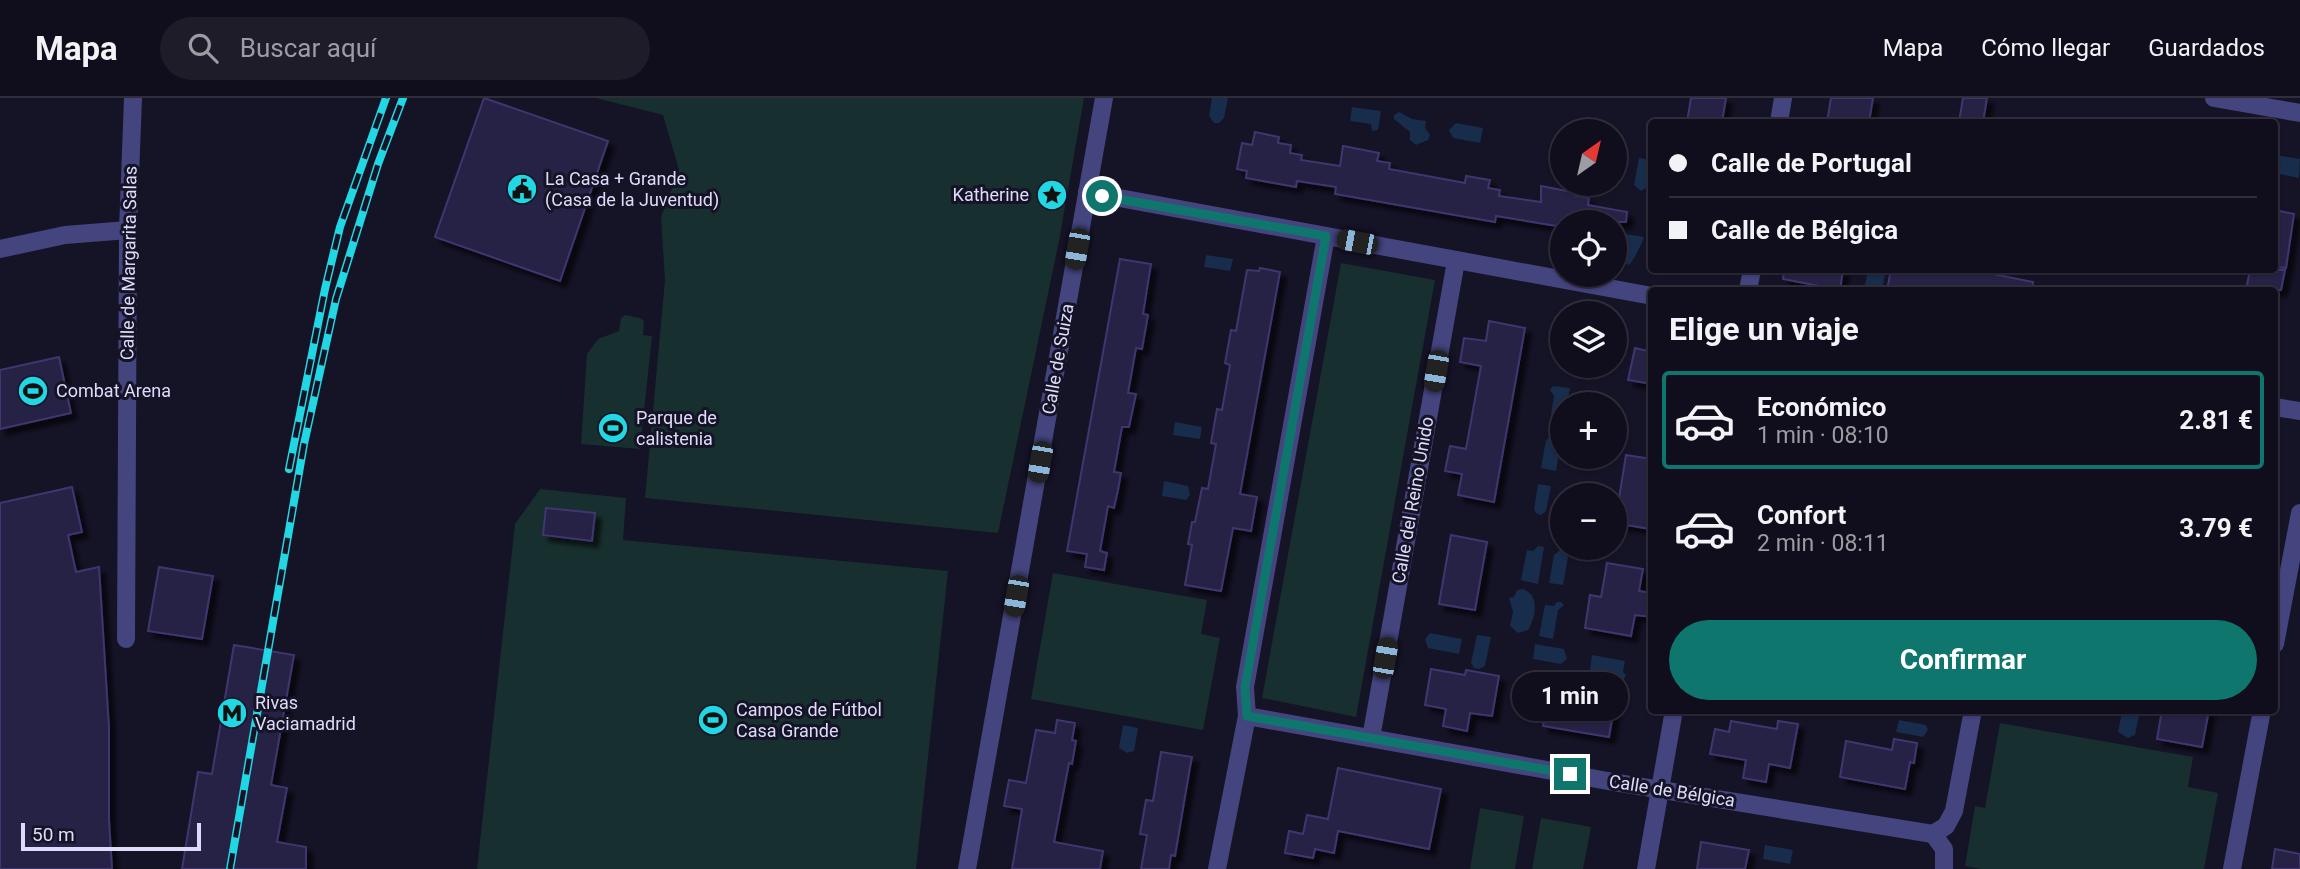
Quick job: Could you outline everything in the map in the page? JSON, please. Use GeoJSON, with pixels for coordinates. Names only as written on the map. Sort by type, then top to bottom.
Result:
{"type":"FeatureCollection","features":[{"type":"Feature","properties":{"kind":"street","name":"Calle de Margarita Salas"},"geometry":{"type":"LineString","coordinates":[[126,639],[128,230],[133,98]]}},
{"type":"Feature","properties":{"kind":"street","name":"Calle de Suiza"},"geometry":{"type":"LineString","coordinates":[[967,869],[1104,98]]}},
{"type":"Feature","properties":{"kind":"street"},"geometry":{"type":"LineString","coordinates":[[1780,119],[1783,98]]}},
{"type":"Feature","properties":{"kind":"street"},"geometry":{"type":"LineString","coordinates":[[2214,98],[2300,113]]}},
{"type":"Feature","properties":{"kind":"street"},"geometry":{"type":"LineString","coordinates":[[1087,192],[1648,295]]}},
{"type":"Feature","properties":{"kind":"street"},"geometry":{"type":"LineString","coordinates":[[0,249],[65,235],[128,230]]}},
{"type":"Feature","properties":{"kind":"street"},"geometry":{"type":"LineString","coordinates":[[1217,869],[1247,716],[1245,687],[1326,236]]}},
{"type":"Feature","properties":{"kind":"street","name":"Calle del Reino Unido"},"geometry":{"type":"LineString","coordinates":[[1371,738],[1456,261]]}},
{"type":"Feature","properties":{"kind":"street"},"geometry":{"type":"LineString","coordinates":[[2278,407],[2300,411]]}},
{"type":"Feature","properties":{"kind":"street"},"geometry":{"type":"LineString","coordinates":[[2278,628],[2300,513]]}},
{"type":"Feature","properties":{"kind":"street"},"geometry":{"type":"LineString","coordinates":[[1646,869],[1673,714]]}},
{"type":"Feature","properties":{"kind":"street"},"geometry":{"type":"LineString","coordinates":[[1944,869],[1944,849],[1933,834],[1946,826],[1954,811],[1972,714]]}},
{"type":"Feature","properties":{"kind":"street"},"geometry":{"type":"LineString","coordinates":[[2232,869],[2261,714]]}},
{"type":"Feature","properties":{"kind":"street","name":"Calle de Bélgica"},"geometry":{"type":"LineString","coordinates":[[1247,716],[1933,834]]}},
{"type":"Feature","properties":{"kind":"green space"},"geometry":{"type":"Polygon","coordinates":[[[596,98],[1084,98],[1059,241],[998,533],[645,498],[665,280],[661,217],[679,170],[663,115],[596,98]]]}},
{"type":"Feature","properties":{"kind":"green space"},"geometry":{"type":"Polygon","coordinates":[[[1341,263],[1435,280],[1356,717],[1262,698],[1341,263]]]}},
{"type":"Feature","properties":{"kind":"green space"},"geometry":{"type":"Polygon","coordinates":[[[625,315],[644,321],[643,335],[652,336],[640,449],[581,444],[587,354],[598,339],[619,331],[621,318],[625,315]]]}},
{"type":"Feature","properties":{"kind":"green space","name":"Campos de Fútbol Casa Grande"},"geometry":{"type":"Polygon","coordinates":[[[540,489],[626,498],[623,540],[948,571],[916,869],[477,869],[515,524],[540,489]]]}},
{"type":"Feature","properties":{"kind":"green space"},"geometry":{"type":"Polygon","coordinates":[[[1053,573],[1207,600],[1201,634],[1220,638],[1203,730],[1031,699],[1053,573]]]}},
{"type":"Feature","properties":{"kind":"green space"},"geometry":{"type":"Polygon","coordinates":[[[2000,723],[2193,757],[2188,787],[2218,793],[2204,869],[1981,869],[1965,866],[1975,806],[1985,808],[2000,723]]]}},
{"type":"Feature","properties":{"kind":"green space"},"geometry":{"type":"Polygon","coordinates":[[[1480,808],[1524,816],[1515,869],[1470,869],[1480,808]]]}},
{"type":"Feature","properties":{"kind":"green space"},"geometry":{"type":"Polygon","coordinates":[[[1541,818],[1591,827],[1583,869],[1532,869],[1541,818]]]}},
{"type":"Feature","properties":{"kind":"water"},"geometry":{"type":"Polygon","coordinates":[[[1212,98],[1228,98],[1224,118],[1219,123],[1214,123],[1209,116],[1212,98]]]}},
{"type":"Feature","properties":{"kind":"water"},"geometry":{"type":"Polygon","coordinates":[[[1352,107],[1381,111],[1378,130],[1372,131],[1371,124],[1350,121],[1352,107]]]}},
{"type":"Feature","properties":{"kind":"water"},"geometry":{"type":"Polygon","coordinates":[[[1399,112],[1412,119],[1426,121],[1425,128],[1430,135],[1428,140],[1416,145],[1410,140],[1410,132],[1394,119],[1394,115],[1399,112]]]}},
{"type":"Feature","properties":{"kind":"water"},"geometry":{"type":"Polygon","coordinates":[[[1456,123],[1483,128],[1480,143],[1453,138],[1449,130],[1456,123]]]}},
{"type":"Feature","properties":{"kind":"water"},"geometry":{"type":"Polygon","coordinates":[[[2278,155],[2300,159],[2299,178],[2278,174],[2278,155]]]}},
{"type":"Feature","properties":{"kind":"water"},"geometry":{"type":"Polygon","coordinates":[[[1639,158],[1648,159],[1648,187],[1641,191],[1634,185],[1639,158]]]}},
{"type":"Feature","properties":{"kind":"water"},"geometry":{"type":"Polygon","coordinates":[[[1627,234],[1644,237],[1635,256],[1629,265],[1627,234]]]}},
{"type":"Feature","properties":{"kind":"water"},"geometry":{"type":"Polygon","coordinates":[[[1206,255],[1233,259],[1230,271],[1204,267],[1206,255]]]}},
{"type":"Feature","properties":{"kind":"water"},"geometry":{"type":"Polygon","coordinates":[[[1867,273],[1885,273],[1883,287],[1865,287],[1867,273]]]}},
{"type":"Feature","properties":{"kind":"water"},"geometry":{"type":"Polygon","coordinates":[[[1553,386],[1570,388],[1569,392],[1550,390],[1553,386]]]}},
{"type":"Feature","properties":{"kind":"water"},"geometry":{"type":"Polygon","coordinates":[[[1175,422],[1202,427],[1200,439],[1173,435],[1175,422]]]}},
{"type":"Feature","properties":{"kind":"water"},"geometry":{"type":"Polygon","coordinates":[[[1550,437],[1550,469],[1556,471],[1541,468],[1546,440],[1550,437]]]}},
{"type":"Feature","properties":{"kind":"water"},"geometry":{"type":"Polygon","coordinates":[[[1164,481],[1188,486],[1190,495],[1186,500],[1162,496],[1164,481]]]}},
{"type":"Feature","properties":{"kind":"water"},"geometry":{"type":"Polygon","coordinates":[[[1538,484],[1550,486],[1546,511],[1541,515],[1534,509],[1538,484]]]}},
{"type":"Feature","properties":{"kind":"water"},"geometry":{"type":"Polygon","coordinates":[[[1538,546],[1544,547],[1538,584],[1521,580],[1527,550],[1533,551],[1538,546]]]}},
{"type":"Feature","properties":{"kind":"water"},"geometry":{"type":"Polygon","coordinates":[[[1553,560],[1567,560],[1563,585],[1549,583],[1553,560]]]}},
{"type":"Feature","properties":{"kind":"water"},"geometry":{"type":"Polygon","coordinates":[[[1523,589],[1532,596],[1535,607],[1528,630],[1518,633],[1510,626],[1513,612],[1509,598],[1514,597],[1517,590],[1523,589]]]}},
{"type":"Feature","properties":{"kind":"water"},"geometry":{"type":"Polygon","coordinates":[[[1557,602],[1564,605],[1558,610],[1553,639],[1539,636],[1545,605],[1554,606],[1557,602]]]}},
{"type":"Feature","properties":{"kind":"water"},"geometry":{"type":"Polygon","coordinates":[[[1430,633],[1462,639],[1459,654],[1428,648],[1425,639],[1430,633]]]}},
{"type":"Feature","properties":{"kind":"water"},"geometry":{"type":"Polygon","coordinates":[[[1477,635],[1491,637],[1485,666],[1479,669],[1474,668],[1471,663],[1477,635]]]}},
{"type":"Feature","properties":{"kind":"water"},"geometry":{"type":"Polygon","coordinates":[[[1535,644],[1564,649],[1567,659],[1561,664],[1533,659],[1535,644]]]}},
{"type":"Feature","properties":{"kind":"water"},"geometry":{"type":"Polygon","coordinates":[[[1592,655],[1625,661],[1624,679],[1590,670],[1592,655]]]}},
{"type":"Feature","properties":{"kind":"water"},"geometry":{"type":"Polygon","coordinates":[[[2121,714],[2139,714],[2135,735],[2128,738],[2118,732],[2121,714]]]}},
{"type":"Feature","properties":{"kind":"water"},"geometry":{"type":"Polygon","coordinates":[[[1899,720],[1926,725],[1928,730],[1923,737],[1896,732],[1899,720]]]}},
{"type":"Feature","properties":{"kind":"water"},"geometry":{"type":"Polygon","coordinates":[[[1123,725],[1138,728],[1134,751],[1127,753],[1119,748],[1123,725]]]}},
{"type":"Feature","properties":{"kind":"water"},"geometry":{"type":"Polygon","coordinates":[[[1765,845],[1793,850],[1790,864],[1763,859],[1765,845]]]}},
{"type":"Feature","properties":{"kind":"building","name":"La Casa + Grande (Casa de la Juventud)"},"geometry":{"type":"Polygon","coordinates":[[[484,98],[608,141],[560,281],[435,237],[484,98]]]}},
{"type":"Feature","properties":{"kind":"building"},"geometry":{"type":"Polygon","coordinates":[[[1691,98],[1726,98],[1722,119],[1688,119],[1691,98]]]}},
{"type":"Feature","properties":{"kind":"building"},"geometry":{"type":"Polygon","coordinates":[[[1831,98],[1873,98],[1870,119],[1828,119],[1831,98]]]}},
{"type":"Feature","properties":{"kind":"building"},"geometry":{"type":"Polygon","coordinates":[[[1963,98],[1987,98],[1984,119],[1960,119],[1963,98]]]}},
{"type":"Feature","properties":{"kind":"building"},"geometry":{"type":"Polygon","coordinates":[[[1255,132],[1279,137],[1278,143],[1291,145],[1290,153],[1302,155],[1301,160],[1340,166],[1343,146],[1379,153],[1377,161],[1390,163],[1389,169],[1465,183],[1466,176],[1490,180],[1488,188],[1500,190],[1499,196],[1541,202],[1541,186],[1550,188],[1550,196],[1589,198],[1588,205],[1616,210],[1550,210],[1550,225],[1496,216],[1495,222],[1335,194],[1336,187],[1297,181],[1296,187],[1246,178],[1247,171],[1237,169],[1242,143],[1252,145],[1255,132]]]}},
{"type":"Feature","properties":{"kind":"building"},"geometry":{"type":"Polygon","coordinates":[[[2278,211],[2294,214],[2286,268],[2278,267],[2278,211]]]}},
{"type":"Feature","properties":{"kind":"building"},"geometry":{"type":"Polygon","coordinates":[[[1120,259],[1151,264],[1143,314],[1148,315],[1142,349],[1136,348],[1128,393],[1136,394],[1129,427],[1122,427],[1114,472],[1121,473],[1118,490],[1114,508],[1108,506],[1100,551],[1107,553],[1104,570],[1085,567],[1087,554],[1067,551],[1120,259]]]}},
{"type":"Feature","properties":{"kind":"building"},"geometry":{"type":"Polygon","coordinates":[[[1260,268],[1280,272],[1240,494],[1257,497],[1251,531],[1233,528],[1221,591],[1185,585],[1192,545],[1188,544],[1192,522],[1195,522],[1202,488],[1208,489],[1216,444],[1211,443],[1217,409],[1222,410],[1230,365],[1225,363],[1231,330],[1236,331],[1247,270],[1259,271],[1260,268]]]}},
{"type":"Feature","properties":{"kind":"building"},"geometry":{"type":"Polygon","coordinates":[[[2278,270],[2285,270],[2281,290],[2278,290],[2278,287],[2247,287],[2249,273],[2278,273],[2278,270]]]}},
{"type":"Feature","properties":{"kind":"building"},"geometry":{"type":"Polygon","coordinates":[[[1784,273],[1843,273],[1840,287],[1824,287],[1783,279],[1784,273]]]}},
{"type":"Feature","properties":{"kind":"building"},"geometry":{"type":"Polygon","coordinates":[[[1890,273],[1988,273],[2033,282],[2032,287],[1888,287],[1890,273]]]}},
{"type":"Feature","properties":{"kind":"building"},"geometry":{"type":"Polygon","coordinates":[[[1489,321],[1525,328],[1494,502],[1458,495],[1462,474],[1445,471],[1450,446],[1466,449],[1481,366],[1460,362],[1464,338],[1486,341],[1489,321]]]}},
{"type":"Feature","properties":{"kind":"building"},"geometry":{"type":"Polygon","coordinates":[[[1635,348],[1648,351],[1648,383],[1628,380],[1635,348]]]}},
{"type":"Feature","properties":{"kind":"building","name":"Combat Arena"},"geometry":{"type":"Polygon","coordinates":[[[59,357],[71,413],[0,429],[0,370],[59,357]]]}},
{"type":"Feature","properties":{"kind":"building"},"geometry":{"type":"Polygon","coordinates":[[[1627,455],[1648,458],[1648,529],[1627,525],[1627,483],[1621,483],[1624,469],[1627,469],[1627,455]]]}},
{"type":"Feature","properties":{"kind":"building"},"geometry":{"type":"Polygon","coordinates":[[[72,487],[82,532],[68,535],[76,572],[99,567],[109,728],[112,869],[0,869],[0,503],[72,487]]]}},
{"type":"Feature","properties":{"kind":"building"},"geometry":{"type":"Polygon","coordinates":[[[546,508],[595,513],[592,541],[543,535],[546,508]]]}},
{"type":"Feature","properties":{"kind":"building"},"geometry":{"type":"Polygon","coordinates":[[[1451,535],[1487,542],[1475,610],[1439,604],[1451,535]]]}},
{"type":"Feature","properties":{"kind":"building"},"geometry":{"type":"Polygon","coordinates":[[[1607,563],[1643,569],[1639,591],[1648,592],[1648,617],[1635,615],[1631,636],[1585,628],[1590,595],[1601,597],[1607,563]]]}},
{"type":"Feature","properties":{"kind":"building"},"geometry":{"type":"Polygon","coordinates":[[[159,567],[213,576],[202,639],[148,631],[159,567]]]}},
{"type":"Feature","properties":{"kind":"building","name":"Rivas Vaciamadrid"},"geometry":{"type":"Polygon","coordinates":[[[234,645],[294,655],[271,785],[287,788],[277,842],[306,847],[306,869],[182,869],[198,772],[212,774],[234,645]]]}},
{"type":"Feature","properties":{"kind":"building"},"geometry":{"type":"Polygon","coordinates":[[[1431,669],[1465,675],[1466,670],[1499,676],[1492,716],[1470,713],[1467,731],[1443,726],[1446,709],[1425,705],[1431,669]]]}},
{"type":"Feature","properties":{"kind":"building"},"geometry":{"type":"Polygon","coordinates":[[[1549,690],[1615,702],[1609,737],[1543,726],[1549,690]]]}},
{"type":"Feature","properties":{"kind":"building"},"geometry":{"type":"Polygon","coordinates":[[[2161,714],[2208,714],[2202,747],[2157,739],[2161,714]]]}},
{"type":"Feature","properties":{"kind":"building"},"geometry":{"type":"Polygon","coordinates":[[[1057,720],[1075,723],[1072,740],[1076,741],[1072,764],[1069,763],[1054,842],[1103,851],[1100,869],[1012,869],[1022,809],[1004,806],[1009,780],[1026,783],[1036,730],[1055,733],[1057,720]]]}},
{"type":"Feature","properties":{"kind":"building"},"geometry":{"type":"Polygon","coordinates":[[[1731,721],[1777,729],[1778,721],[1798,724],[1790,768],[1769,764],[1766,782],[1743,778],[1746,760],[1710,754],[1715,729],[1729,732],[1731,721]]]}},
{"type":"Feature","properties":{"kind":"building"},"geometry":{"type":"Polygon","coordinates":[[[1894,739],[1917,743],[1914,763],[1910,762],[1905,789],[1840,777],[1846,741],[1892,750],[1894,739]]]}},
{"type":"Feature","properties":{"kind":"building"},"geometry":{"type":"Polygon","coordinates":[[[1161,752],[1192,757],[1175,856],[1171,855],[1169,869],[1141,869],[1147,835],[1140,834],[1146,800],[1153,801],[1161,752]]]}},
{"type":"Feature","properties":{"kind":"building"},"geometry":{"type":"Polygon","coordinates":[[[1338,768],[1441,789],[1429,849],[1338,831],[1334,853],[1315,849],[1313,858],[1285,853],[1289,831],[1303,834],[1307,815],[1328,819],[1338,768]]]}},
{"type":"Feature","properties":{"kind":"building"},"geometry":{"type":"Polygon","coordinates":[[[1701,842],[1749,850],[1745,869],[1697,869],[1701,842]]]}},
{"type":"Feature","properties":{"kind":"building"},"geometry":{"type":"Polygon","coordinates":[[[2275,849],[2300,854],[2300,869],[2272,869],[2275,849]]]}},
{"type":"Feature","properties":{"kind":"railway"},"geometry":{"type":"LineString","coordinates":[[289,469],[340,227],[386,98]]}},
{"type":"Feature","properties":{"kind":"railway"},"geometry":{"type":"LineString","coordinates":[[230,869],[304,444],[336,299],[378,164],[403,98]]}},
{"type":"Feature","properties":{"kind":"place","name":"La Casa + Grande (Casa de la Juventud)"},"geometry":{"type":"Point","coordinates":[522,189]}},
{"type":"Feature","properties":{"kind":"place","name":"Katherine"},"geometry":{"type":"Point","coordinates":[1052,195]}},
{"type":"Feature","properties":{"kind":"place","name":"Combat Arena"},"geometry":{"type":"Point","coordinates":[33,391]}},
{"type":"Feature","properties":{"kind":"place","name":"Parque de calistenia"},"geometry":{"type":"Point","coordinates":[613,428]}},
{"type":"Feature","properties":{"kind":"place","name":"Rivas Vaciamadrid"},"geometry":{"type":"Point","coordinates":[232,713]}},
{"type":"Feature","properties":{"kind":"place","name":"Campos de Fútbol Casa Grande"},"geometry":{"type":"Point","coordinates":[713,720]}},
{"type":"Feature","properties":{"kind":"route"},"geometry":{"type":"LineString","coordinates":[[1102,196],[1326,236],[1245,687],[1247,716],[1570,774]]}}]}
